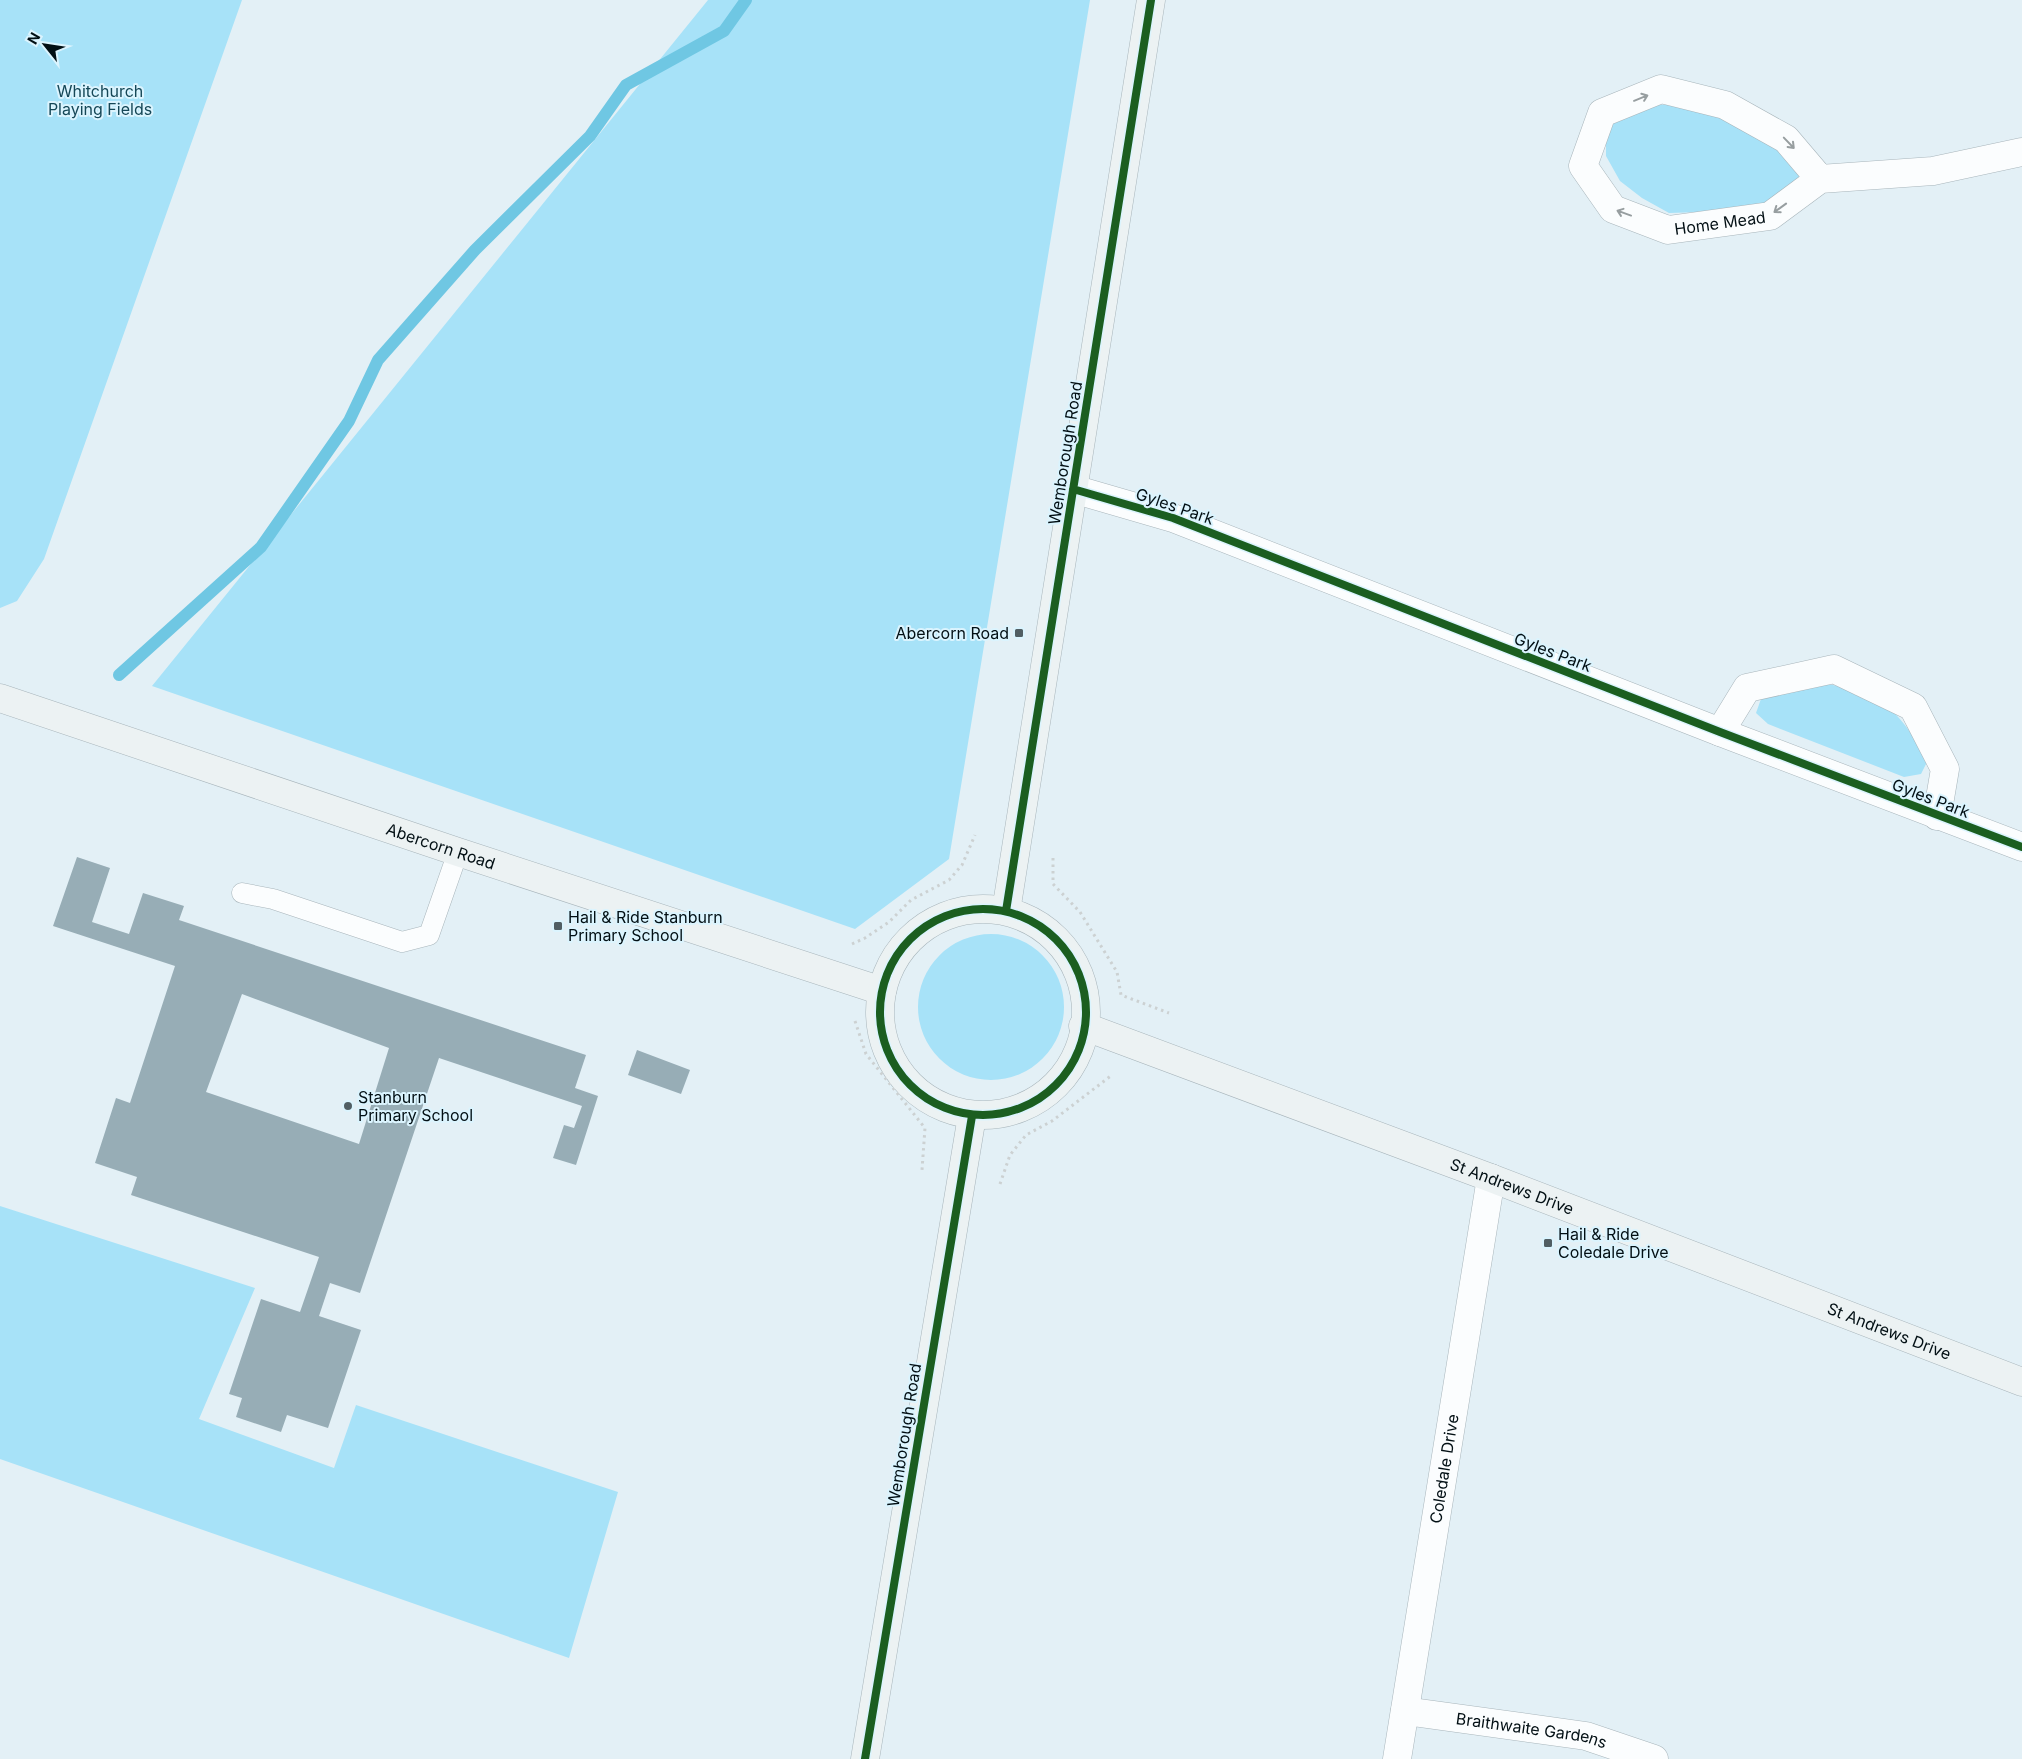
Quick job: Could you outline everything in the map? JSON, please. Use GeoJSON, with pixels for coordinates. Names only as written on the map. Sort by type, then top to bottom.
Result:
{"type":"FeatureCollection","features":[{"type":"Feature","properties":{"kind":"street","name":"Wemborough Road"},"geometry":{"type":"LineString","coordinates":[[1006,911],[1151,0]]}},
{"type":"Feature","properties":{"kind":"street","name":"Home Mead"},"geometry":{"type":"LineString","coordinates":[[1661,89],[1725,104],[1786,139],[1820,179],[1770,216],[1668,230],[1613,209],[1583,166],[1602,113],[1661,89]]}},
{"type":"Feature","properties":{"kind":"street"},"geometry":{"type":"LineString","coordinates":[[1820,179],[1933,170],[2022,152]]}},
{"type":"Feature","properties":{"kind":"street","name":"Gyles Park"},"geometry":{"type":"LineString","coordinates":[[1073,489],[1172,518],[1720,732],[2022,847]]}},
{"type":"Feature","properties":{"kind":"street"},"geometry":{"type":"LineString","coordinates":[[1720,732],[1747,688],[1834,669],[1913,707],[1945,769],[1938,816]]}},
{"type":"Feature","properties":{"kind":"street","name":"Abercorn Road"},"geometry":{"type":"LineString","coordinates":[[0,698],[458,852],[882,991]]}},
{"type":"Feature","properties":{"kind":"street"},"geometry":{"type":"LineString","coordinates":[[973,909],[1006,911],[1038,923],[1064,946],[1082,976],[1088,1010],[1069,1071],[1048,1094],[1022,1109],[992,1116],[972,1116],[931,1102],[906,1082],[888,1054],[881,1023],[882,991],[894,960],[914,934],[942,917],[973,909]]}},
{"type":"Feature","properties":{"kind":"street","name":"St Andrews Drive"},"geometry":{"type":"LineString","coordinates":[[1083,1026],[1491,1178],[2022,1382]]}},
{"type":"Feature","properties":{"kind":"street","name":"Wemborough Road"},"geometry":{"type":"LineString","coordinates":[[865,1759],[972,1116]]}},
{"type":"Feature","properties":{"kind":"street","name":"Coledale Drive"},"geometry":{"type":"LineString","coordinates":[[1397,1759],[1491,1178]]}},
{"type":"Feature","properties":{"kind":"street","name":"Braithwaite Gardens"},"geometry":{"type":"LineString","coordinates":[[1405,1711],[1586,1736],[1654,1759]]}},
{"type":"Feature","properties":{"kind":"lane"},"geometry":{"type":"LineString","coordinates":[[242,893],[273,900],[402,942],[429,934],[458,852]]}},
{"type":"Feature","properties":{"kind":"path"},"geometry":{"type":"LineString","coordinates":[[844,941],[853,944],[865,938],[889,922],[911,900],[949,880],[962,865],[975,836]]}},
{"type":"Feature","properties":{"kind":"path"},"geometry":{"type":"LineString","coordinates":[[1052,849],[1053,884],[1080,912],[1117,972],[1121,995],[1169,1013]]}},
{"type":"Feature","properties":{"kind":"path"},"geometry":{"type":"LineString","coordinates":[[853,1018],[858,1024],[866,1054],[925,1128],[922,1170]]}},
{"type":"Feature","properties":{"kind":"path"},"geometry":{"type":"LineString","coordinates":[[1000,1184],[1010,1155],[1026,1135],[1052,1122],[1111,1074],[1119,1078]]}},
{"type":"Feature","properties":{"kind":"green space","name":"Whitchurch Playing Fields"},"geometry":{"type":"Polygon","coordinates":[[[0,0],[242,0],[44,559],[17,601],[0,608],[0,0]]]}},
{"type":"Feature","properties":{"kind":"green space"},"geometry":{"type":"Polygon","coordinates":[[[708,0],[1090,0],[949,859],[855,929],[152,686],[708,0]]]}},
{"type":"Feature","properties":{"kind":"green space"},"geometry":{"type":"Polygon","coordinates":[[[1716,104],[1780,140],[1802,175],[1793,191],[1763,210],[1669,213],[1642,198],[1620,181],[1606,156],[1606,136],[1616,118],[1639,105],[1716,104]]]}},
{"type":"Feature","properties":{"kind":"green space"},"geometry":{"type":"Polygon","coordinates":[[[1828,684],[1866,694],[1877,699],[1895,714],[1910,732],[1927,762],[1921,774],[1904,777],[1768,724],[1756,713],[1762,696],[1828,684]]]}},
{"type":"Feature","properties":{"kind":"green space"},"geometry":{"type":"Polygon","coordinates":[[[991,934],[1019,940],[1031,946],[1042,956],[1052,967],[1058,979],[1064,1007],[1058,1035],[1052,1047],[1042,1058],[1031,1068],[1019,1074],[991,1080],[963,1074],[951,1068],[940,1058],[930,1047],[924,1035],[918,1007],[924,979],[930,967],[940,956],[951,946],[963,940],[991,934]]]}},
{"type":"Feature","properties":{"kind":"green space"},"geometry":{"type":"Polygon","coordinates":[[[0,1206],[255,1288],[199,1419],[334,1468],[356,1405],[618,1492],[569,1658],[0,1459],[0,1206]]]}},
{"type":"Feature","properties":{"kind":"building"},"geometry":{"type":"Polygon","coordinates":[[[77,857],[110,868],[92,922],[129,934],[143,893],[184,906],[179,920],[586,1055],[575,1088],[598,1096],[576,1165],[553,1158],[564,1125],[574,1128],[582,1106],[439,1058],[360,1293],[330,1283],[319,1316],[361,1330],[328,1428],[287,1415],[281,1432],[236,1417],[242,1398],[229,1394],[261,1299],[300,1312],[319,1257],[131,1195],[137,1177],[95,1163],[116,1098],[130,1103],[175,966],[53,926],[77,857]],[[242,994],[206,1092],[359,1144],[389,1048],[242,994]]]}},
{"type":"Feature","properties":{"kind":"building"},"geometry":{"type":"Polygon","coordinates":[[[637,1050],[690,1070],[681,1094],[628,1075],[637,1050]]]}},
{"type":"Feature","properties":{"kind":"waterway"},"geometry":{"type":"LineString","coordinates":[[119,675],[261,547],[349,421],[378,360],[475,250],[590,136],[626,85],[724,31],[746,0]]}},
{"type":"Feature","properties":{"kind":"cycle path"},"geometry":{"type":"LineString","coordinates":[[1006,911],[1151,0]]}},
{"type":"Feature","properties":{"kind":"cycle path"},"geometry":{"type":"LineString","coordinates":[[1073,489],[1173,518],[1720,732],[2022,847]]}},
{"type":"Feature","properties":{"kind":"cycle path"},"geometry":{"type":"LineString","coordinates":[[983,909],[1013,913],[1032,921],[1056,939],[1074,963],[1082,982],[1086,1012],[1082,1042],[1074,1061],[1056,1085],[1032,1103],[1013,1111],[983,1115],[953,1111],[934,1103],[910,1085],[892,1061],[884,1042],[880,1012],[884,982],[892,963],[910,939],[934,921],[953,913],[983,909]]}},
{"type":"Feature","properties":{"kind":"cycle path"},"geometry":{"type":"LineString","coordinates":[[865,1759],[972,1116]]}},
{"type":"Feature","properties":{"kind":"place","name":"Abercorn Road"},"geometry":{"type":"Point","coordinates":[1019,633]}},
{"type":"Feature","properties":{"kind":"place","name":"Hail & Ride Stanburn Primary School"},"geometry":{"type":"Point","coordinates":[558,926]}},
{"type":"Feature","properties":{"kind":"place","name":"Stanburn Primary School"},"geometry":{"type":"Point","coordinates":[348,1106]}},
{"type":"Feature","properties":{"kind":"place","name":"Hail & Ride Coledale Drive"},"geometry":{"type":"Point","coordinates":[1548,1243]}}]}
